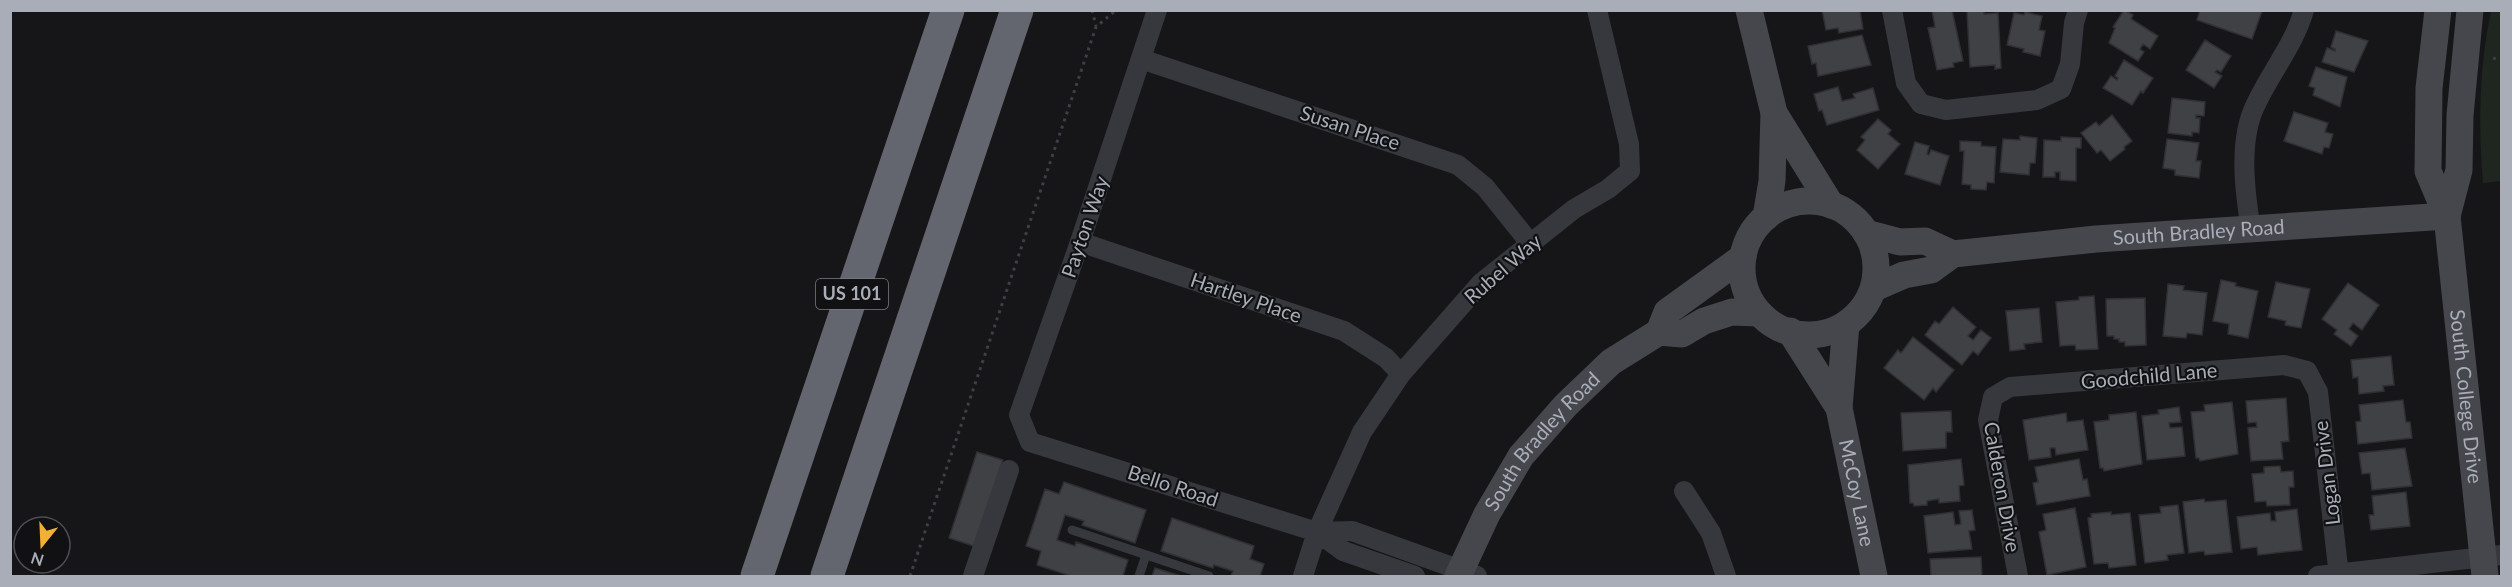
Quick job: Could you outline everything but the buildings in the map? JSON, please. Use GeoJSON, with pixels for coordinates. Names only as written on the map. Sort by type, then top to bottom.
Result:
{"type":"FeatureCollection","features":[{"type":"Feature","properties":{"kind":"highway","name":"US 101"},"geometry":{"type":"LineString","coordinates":[[757,576],[948,10]]}},
{"type":"Feature","properties":{"kind":"highway","name":"US 101"},"geometry":{"type":"LineString","coordinates":[[827,576],[1017,10]]}},
{"type":"Feature","properties":{"kind":"street","name":"Payton Way"},"geometry":{"type":"LineString","coordinates":[[1030,442],[1019,415],[1080,242],[1157,10]]}},
{"type":"Feature","properties":{"kind":"street","name":"Rubel Way"},"geometry":{"type":"LineString","coordinates":[[1303,576],[1317,532],[1362,432],[1401,374],[1480,283],[1574,209],[1608,189],[1630,171],[1629,144],[1597,10]]}},
{"type":"Feature","properties":{"kind":"street"},"geometry":{"type":"LineString","coordinates":[[1749,10],[1774,113],[1772,181],[1766,217]]}},
{"type":"Feature","properties":{"kind":"street"},"geometry":{"type":"LineString","coordinates":[[1892,10],[1906,83],[1921,104],[1946,110],[2037,100],[2061,89],[2070,64],[2074,23],[2078,10]]}},
{"type":"Feature","properties":{"kind":"street"},"geometry":{"type":"LineString","coordinates":[[2251,231],[2245,192],[2245,146],[2253,108],[2298,30],[2304,10]]}},
{"type":"Feature","properties":{"kind":"street","name":"South College Drive"},"geometry":{"type":"LineString","coordinates":[[2438,10],[2429,88],[2428,171],[2446,216],[2490,563]]}},
{"type":"Feature","properties":{"kind":"street","name":"South College Drive"},"geometry":{"type":"LineString","coordinates":[[2446,216],[2459,170],[2460,115],[2470,10]]}},
{"type":"Feature","properties":{"kind":"street","name":"Susan Place"},"geometry":{"type":"LineString","coordinates":[[1141,59],[1458,165],[1485,187],[1530,243]]}},
{"type":"Feature","properties":{"kind":"street"},"geometry":{"type":"LineString","coordinates":[[1774,113],[1831,205]]}},
{"type":"Feature","properties":{"kind":"street"},"geometry":{"type":"LineString","coordinates":[[1814,201],[1831,205],[1857,221],[1866,233],[1876,259],[1874,288],[1866,304],[1855,318],[1823,334],[1799,334],[1777,327],[1759,313],[1745,286],[1743,257],[1751,235],[1766,217],[1780,208],[1797,202],[1814,201]]}},
{"type":"Feature","properties":{"kind":"street","name":"South Bradley Road"},"geometry":{"type":"LineString","coordinates":[[1874,288],[1904,275],[1931,270],[1953,254],[2096,239],[2251,231],[2446,216]]}},
{"type":"Feature","properties":{"kind":"street"},"geometry":{"type":"LineString","coordinates":[[1866,233],[1900,242],[1925,241],[1953,254]]}},
{"type":"Feature","properties":{"kind":"street","name":"Hartley Place"},"geometry":{"type":"LineString","coordinates":[[1080,242],[1344,331],[1386,358],[1401,374]]}},
{"type":"Feature","properties":{"kind":"street","name":"South Bradley Road"},"geometry":{"type":"LineString","coordinates":[[1465,574],[1486,514],[1521,456],[1566,405],[1611,362],[1659,332],[1667,312],[1743,257]]}},
{"type":"Feature","properties":{"kind":"street","name":"South Bradley Road"},"geometry":{"type":"LineString","coordinates":[[1659,332],[1682,334],[1704,321],[1732,312],[1759,313]]}},
{"type":"Feature","properties":{"kind":"street","name":"McCoy Lane"},"geometry":{"type":"LineString","coordinates":[[1846,324],[1839,408],[1874,576]]}},
{"type":"Feature","properties":{"kind":"street","name":"McCoy Lane"},"geometry":{"type":"LineString","coordinates":[[1790,331],[1839,408]]}},
{"type":"Feature","properties":{"kind":"street","name":"Goodchild Lane"},"geometry":{"type":"LineString","coordinates":[[1993,397],[2010,387],[2034,385],[2284,365],[2307,371]]}},
{"type":"Feature","properties":{"kind":"street","name":"Logan Drive"},"geometry":{"type":"LineString","coordinates":[[2307,371],[2318,392],[2339,575]]}},
{"type":"Feature","properties":{"kind":"street","name":"Calderon Drive"},"geometry":{"type":"LineString","coordinates":[[1993,397],[1988,420],[2018,576]]}},
{"type":"Feature","properties":{"kind":"street","name":"Bello Road"},"geometry":{"type":"LineString","coordinates":[[1030,442],[1317,532],[1343,551],[1415,576]]}},
{"type":"Feature","properties":{"kind":"street"},"geometry":{"type":"LineString","coordinates":[[979,575],[1009,470]]}},
{"type":"Feature","properties":{"kind":"street"},"geometry":{"type":"LineString","coordinates":[[1684,491],[1711,533],[1726,576]]}},
{"type":"Feature","properties":{"kind":"street","name":"Bello Road"},"geometry":{"type":"LineString","coordinates":[[1317,532],[1352,531],[1465,574]]}},
{"type":"Feature","properties":{"kind":"street"},"geometry":{"type":"LineString","coordinates":[[2318,576],[2490,563]]}},
{"type":"Feature","properties":{"kind":"lane"},"geometry":{"type":"LineString","coordinates":[[1072,530],[1209,576]]}},
{"type":"Feature","properties":{"kind":"lane"},"geometry":{"type":"LineString","coordinates":[[1139,576],[1146,555]]}},
{"type":"Feature","properties":{"kind":"path"},"geometry":{"type":"LineString","coordinates":[[1092,10],[1096,27]]}},
{"type":"Feature","properties":{"kind":"path"},"geometry":{"type":"LineString","coordinates":[[910,576],[1096,27],[1116,10]]}},
{"type":"Feature","properties":{"kind":"path"},"geometry":{"type":"LineString","coordinates":[[2493,58],[2502,61]]}},
{"type":"Feature","properties":{"kind":"shaded area"},"geometry":{"type":"Polygon","coordinates":[[[2491,11],[2501,11],[2502,181],[2483,183],[2480,140],[2481,96],[2484,53],[2491,11]]]}}]}
